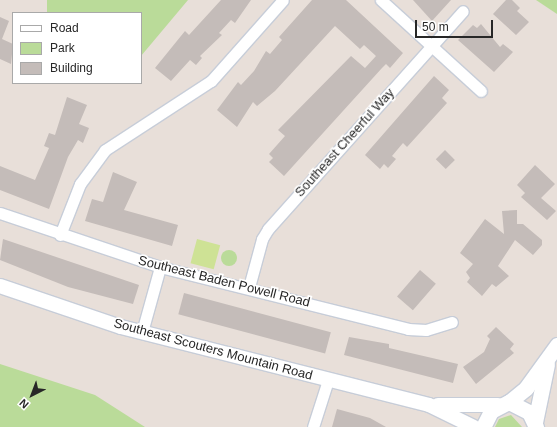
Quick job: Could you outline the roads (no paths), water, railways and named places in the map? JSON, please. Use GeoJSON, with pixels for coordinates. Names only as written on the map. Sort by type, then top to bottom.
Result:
{"type":"FeatureCollection","features":[{"type":"Feature","properties":{"kind":"main road"},"geometry":{"type":"LineString","coordinates":[[483,427],[488,414],[526,388],[557,345]]}},
{"type":"Feature","properties":{"kind":"main road"},"geometry":{"type":"LineString","coordinates":[[535,425],[549,358]]}},
{"type":"Feature","properties":{"kind":"main road"},"geometry":{"type":"LineString","coordinates":[[503,404],[525,408],[535,425]]}},
{"type":"Feature","properties":{"kind":"street"},"geometry":{"type":"LineString","coordinates":[[60,235],[80,184],[105,150],[211,81],[283,0]]}},
{"type":"Feature","properties":{"kind":"street"},"geometry":{"type":"LineString","coordinates":[[381,0],[482,91]]}},
{"type":"Feature","properties":{"kind":"street","name":"Southeast Cheerful Way"},"geometry":{"type":"LineString","coordinates":[[249,287],[262,239],[268,229],[463,11]]}},
{"type":"Feature","properties":{"kind":"street","name":"Southeast Baden Powell Road"},"geometry":{"type":"LineString","coordinates":[[0,213],[60,235],[160,267],[249,287],[408,329],[426,330],[452,322]]}},
{"type":"Feature","properties":{"kind":"street"},"geometry":{"type":"LineString","coordinates":[[142,332],[160,267]]}},
{"type":"Feature","properties":{"kind":"street","name":"Southeast Scouters Mountain Road"},"geometry":{"type":"LineString","coordinates":[[0,286],[142,332],[429,405],[474,427]]}},
{"type":"Feature","properties":{"kind":"street"},"geometry":{"type":"LineString","coordinates":[[313,427],[328,380]]}},
{"type":"Feature","properties":{"kind":"street","name":"Southeast Scouters Mountain Road"},"geometry":{"type":"LineString","coordinates":[[429,405],[503,404]]}}]}
